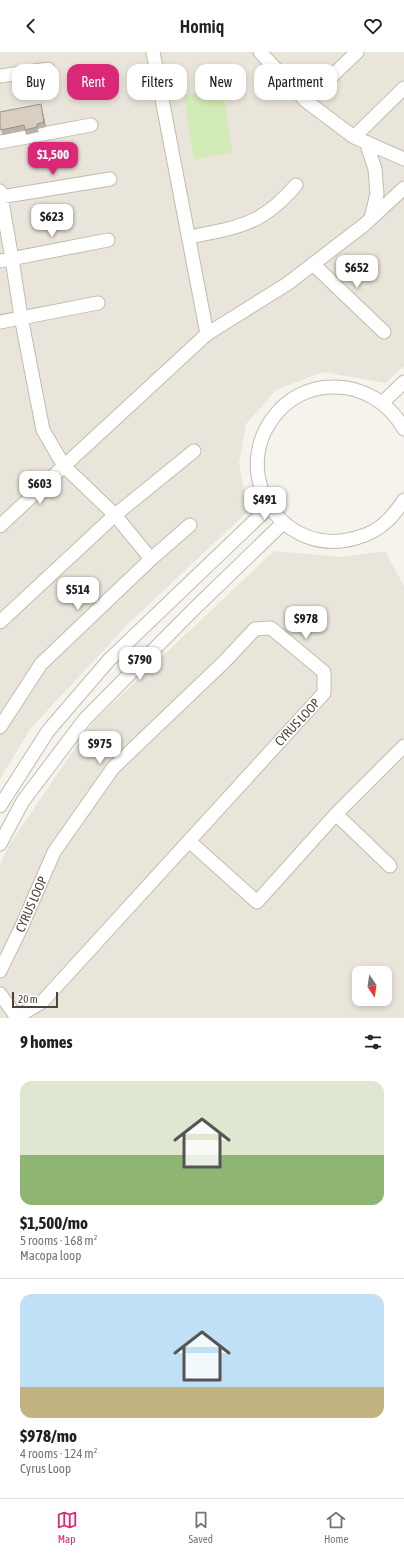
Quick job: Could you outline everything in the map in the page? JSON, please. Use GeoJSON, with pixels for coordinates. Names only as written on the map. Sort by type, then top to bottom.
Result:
{"type":"FeatureCollection","features":[{"type":"Feature","properties":{"kind":"street"},"geometry":{"type":"LineString","coordinates":[[153,52],[190,237],[207,334]]}},
{"type":"Feature","properties":{"kind":"street"},"geometry":{"type":"LineString","coordinates":[[306,101],[357,52]]}},
{"type":"Feature","properties":{"kind":"street"},"geometry":{"type":"LineString","coordinates":[[263,53],[306,101],[354,137],[404,159]]}},
{"type":"Feature","properties":{"kind":"street"},"geometry":{"type":"LineString","coordinates":[[0,76],[12,74]]}},
{"type":"Feature","properties":{"kind":"street"},"geometry":{"type":"LineString","coordinates":[[354,137],[404,88]]}},
{"type":"Feature","properties":{"kind":"street"},"geometry":{"type":"LineString","coordinates":[[0,142],[91,125]]}},
{"type":"Feature","properties":{"kind":"street"},"geometry":{"type":"LineString","coordinates":[[366,142],[375,169],[377,194],[371,218]]}},
{"type":"Feature","properties":{"kind":"street"},"geometry":{"type":"LineString","coordinates":[[110,179],[0,195],[6,260],[21,318],[43,430],[64,466],[115,515],[151,559]]}},
{"type":"Feature","properties":{"kind":"street"},"geometry":{"type":"LineString","coordinates":[[190,237],[234,228],[254,220],[268,213],[283,200],[296,185]]}},
{"type":"Feature","properties":{"kind":"street"},"geometry":{"type":"LineString","coordinates":[[1,523],[207,334],[287,284],[371,218],[404,188]]}},
{"type":"Feature","properties":{"kind":"street"},"geometry":{"type":"LineString","coordinates":[[6,260],[108,240]]}},
{"type":"Feature","properties":{"kind":"street"},"geometry":{"type":"LineString","coordinates":[[313,264],[384,332]]}},
{"type":"Feature","properties":{"kind":"street"},"geometry":{"type":"LineString","coordinates":[[0,322],[98,303]]}},
{"type":"Feature","properties":{"kind":"street"},"geometry":{"type":"LineString","coordinates":[[382,403],[404,382]]}},
{"type":"Feature","properties":{"kind":"street"},"geometry":{"type":"LineString","coordinates":[[402,420],[370,395],[356,390],[342,387],[328,387],[313,390],[300,395],[282,408],[268,424],[258,451],[257,466],[258,480],[262,494],[269,507],[294,531],[314,539],[335,542],[363,536],[376,530],[387,522],[404,500]]}},
{"type":"Feature","properties":{"kind":"street"},"geometry":{"type":"LineString","coordinates":[[0,622],[115,515],[194,451]]}},
{"type":"Feature","properties":{"kind":"street"},"geometry":{"type":"LineString","coordinates":[[0,806],[48,731],[109,660],[269,507]]}},
{"type":"Feature","properties":{"kind":"street"},"geometry":{"type":"LineString","coordinates":[[0,844],[23,801],[85,719],[283,522]]}},
{"type":"Feature","properties":{"kind":"street"},"geometry":{"type":"LineString","coordinates":[[0,727],[41,664],[151,559],[190,525]]}},
{"type":"Feature","properties":{"kind":"street"},"geometry":{"type":"LineString","coordinates":[[172,601],[187,616]]}},
{"type":"Feature","properties":{"kind":"street","name":"CYRUS LOOP"},"geometry":{"type":"LineString","coordinates":[[0,971],[21,928],[54,852],[113,768],[224,662],[255,629],[271,628],[324,672],[324,693],[42,1002],[15,1017],[0,994]]}},
{"type":"Feature","properties":{"kind":"street"},"geometry":{"type":"LineString","coordinates":[[189,841],[256,902],[336,814],[404,746]]}},
{"type":"Feature","properties":{"kind":"street"},"geometry":{"type":"LineString","coordinates":[[336,814],[390,866]]}},
{"type":"Feature","properties":{"kind":"shaded area"},"geometry":{"type":"Polygon","coordinates":[[[0,52],[404,52],[404,366],[386,383],[323,372],[276,390],[246,424],[239,463],[248,511],[129,623],[31,728],[0,779],[0,52]]]}},
{"type":"Feature","properties":{"kind":"shaded area"},"geometry":{"type":"Polygon","coordinates":[[[274,551],[341,557],[385,551],[404,586],[404,1018],[0,1018],[0,864],[9,845],[93,722],[274,551]]]}},
{"type":"Feature","properties":{"kind":"green space"},"geometry":{"type":"Polygon","coordinates":[[[195,93],[195,100],[225,100],[232,152],[194,160],[185,100],[187,100],[187,94],[195,93]]]}},
{"type":"Feature","properties":{"kind":"building"},"geometry":{"type":"Polygon","coordinates":[[[41,104],[44,122],[37,124],[37,127],[25,130],[24,125],[1,130],[0,112],[41,104]]]}}]}
